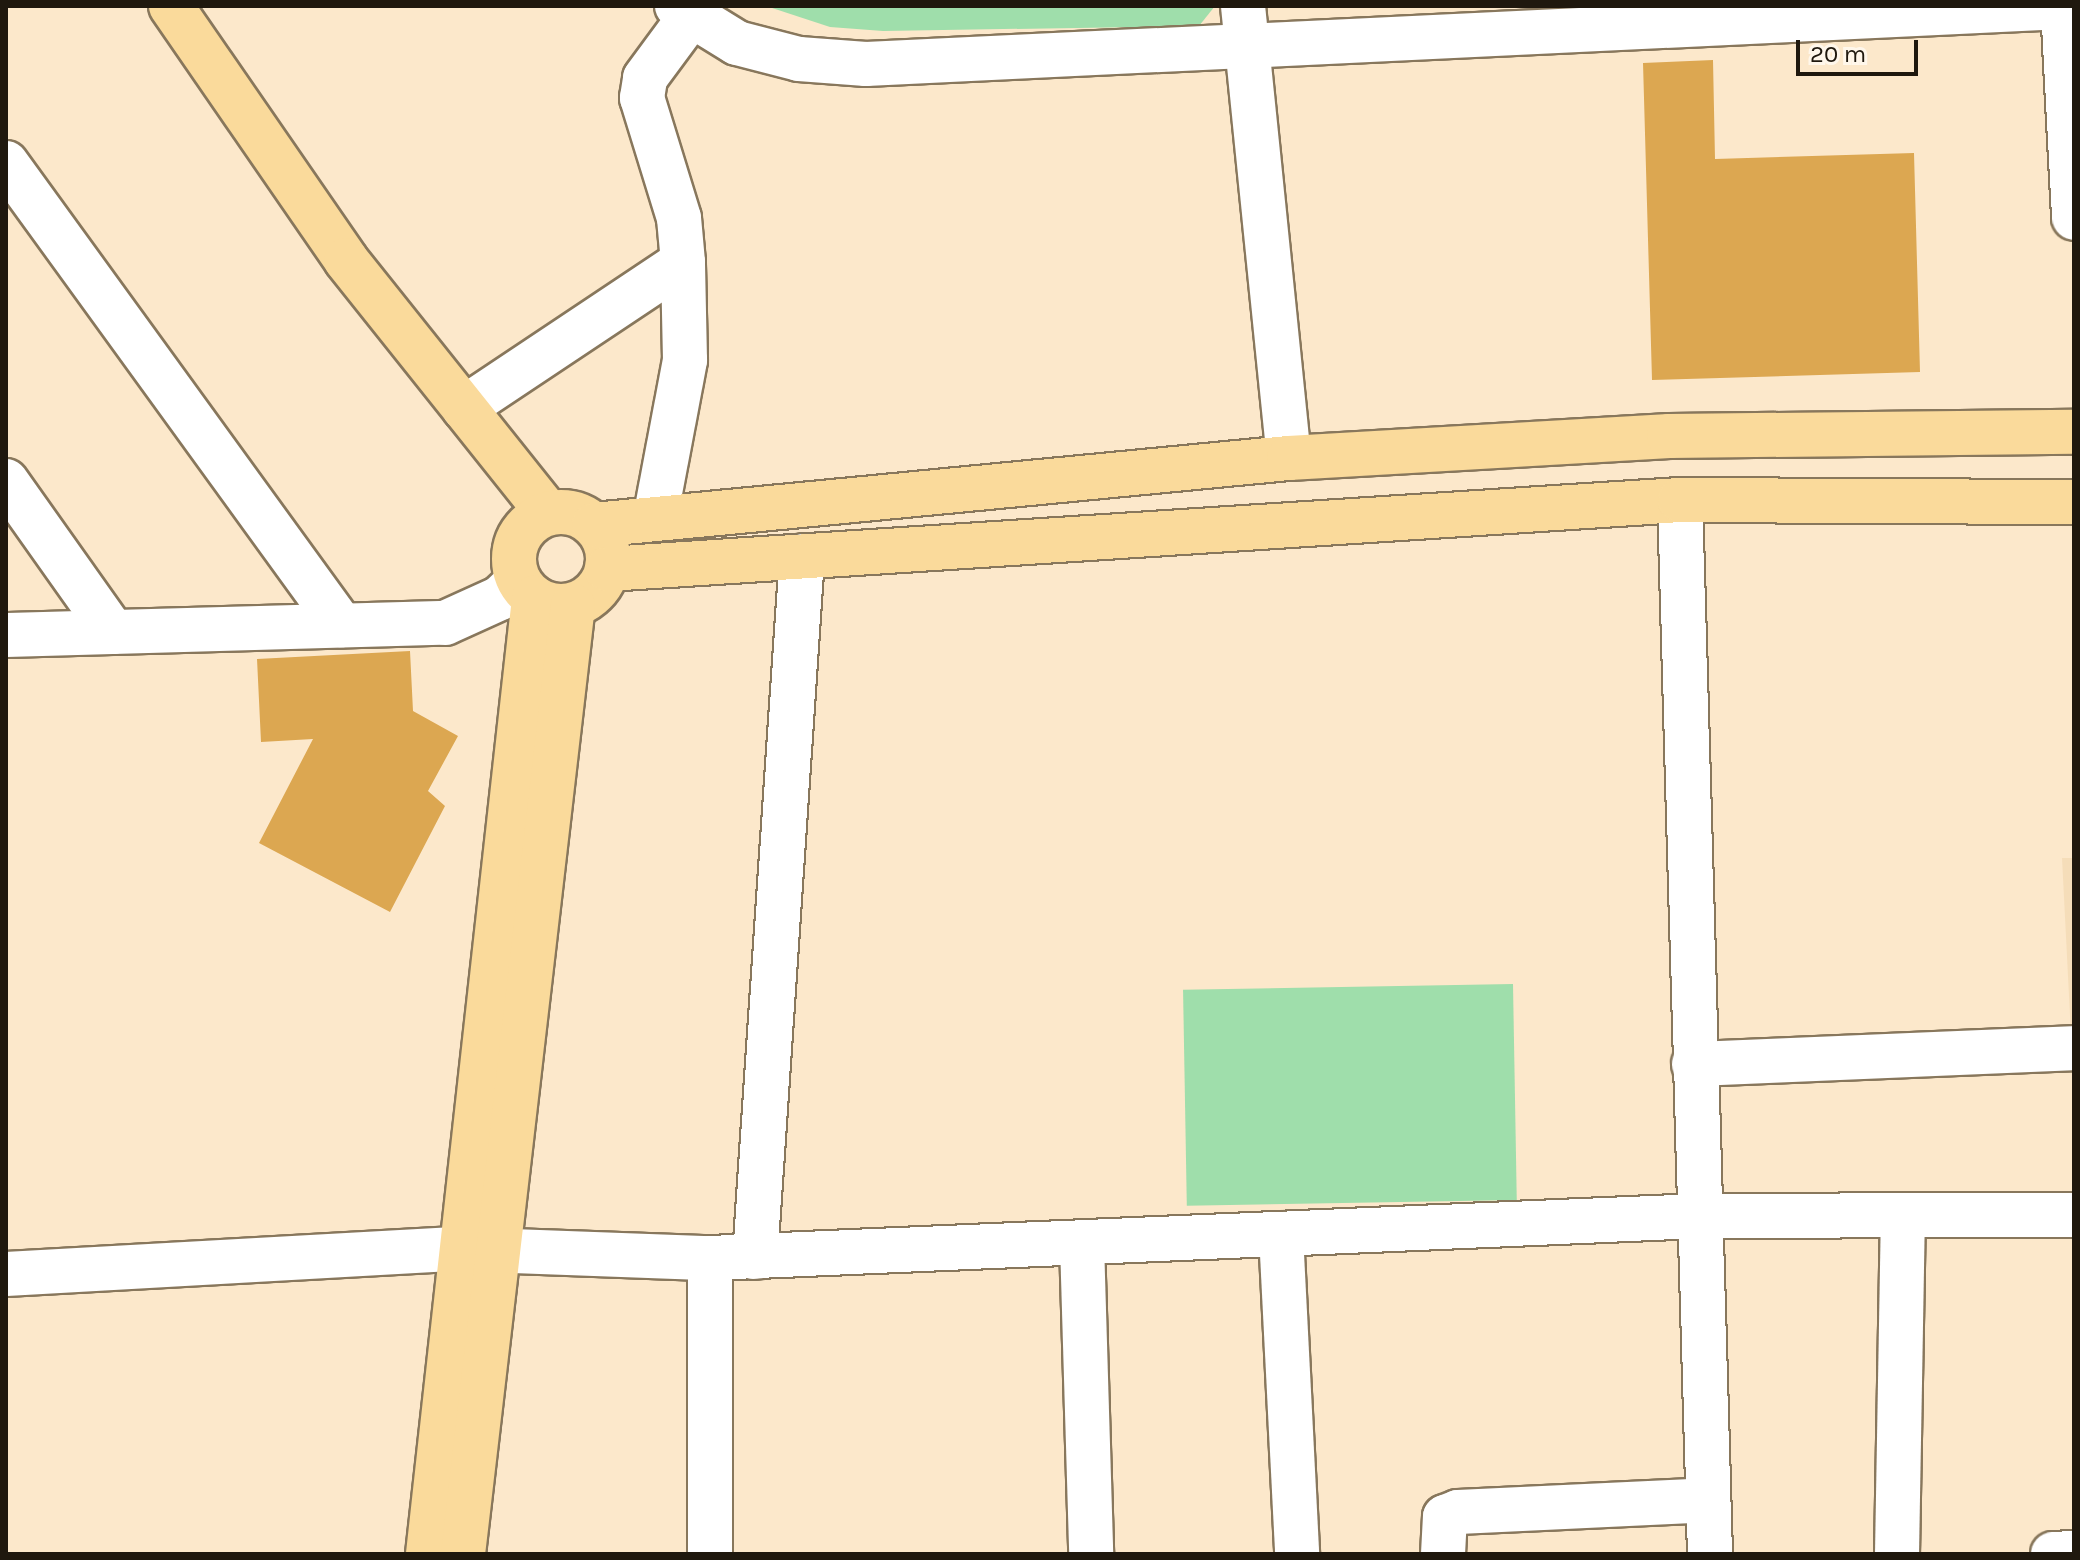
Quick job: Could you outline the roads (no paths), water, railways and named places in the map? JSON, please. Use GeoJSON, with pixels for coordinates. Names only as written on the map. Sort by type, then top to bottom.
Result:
{"type":"FeatureCollection","features":[{"type":"Feature","properties":{"kind":"main road"},"geometry":{"type":"LineString","coordinates":[[171,6],[346,260],[548,513]]}},
{"type":"Feature","properties":{"kind":"main road"},"geometry":{"type":"LineString","coordinates":[[463,1554],[504,1250],[542,595],[519,536],[548,513],[572,513],[594,525],[1289,458],[1669,436],[2074,432]]}},
{"type":"Feature","properties":{"kind":"main road"},"geometry":{"type":"LineString","coordinates":[[607,569],[1680,500],[2074,502]]}},
{"type":"Feature","properties":{"kind":"main road"},"geometry":{"type":"LineString","coordinates":[[542,595],[601,585],[607,569],[594,525]]}},
{"type":"Feature","properties":{"kind":"main road"},"geometry":{"type":"LineString","coordinates":[[428,1554],[459,1249],[542,595]]}},
{"type":"Feature","properties":{"kind":"street"},"geometry":{"type":"LineString","coordinates":[[655,519],[685,360],[683,262],[679,218],[642,98],[645,78],[683,12],[749,46],[866,64],[1244,27],[2063,7],[2074,218]]}},
{"type":"Feature","properties":{"kind":"street"},"geometry":{"type":"LineString","coordinates":[[1244,27],[1289,458]]}},
{"type":"Feature","properties":{"kind":"street"},"geometry":{"type":"LineString","coordinates":[[6,163],[341,625]]}},
{"type":"Feature","properties":{"kind":"street"},"geometry":{"type":"LineString","coordinates":[[464,408],[683,262]]}},
{"type":"Feature","properties":{"kind":"street"},"geometry":{"type":"LineString","coordinates":[[6,481],[113,632]]}},
{"type":"Feature","properties":{"kind":"street"},"geometry":{"type":"LineString","coordinates":[[1680,500],[1710,1554]]}},
{"type":"Feature","properties":{"kind":"street"},"geometry":{"type":"LineString","coordinates":[[755,1257],[802,557]]}},
{"type":"Feature","properties":{"kind":"street"},"geometry":{"type":"LineString","coordinates":[[6,635],[445,623],[500,598],[542,595]]}},
{"type":"Feature","properties":{"kind":"street"},"geometry":{"type":"LineString","coordinates":[[1694,1064],[2074,1048]]}},
{"type":"Feature","properties":{"kind":"street"},"geometry":{"type":"LineString","coordinates":[[1897,1554],[1903,1215]]}},
{"type":"Feature","properties":{"kind":"street"},"geometry":{"type":"LineString","coordinates":[[6,1274],[459,1249],[710,1258],[1700,1216],[2074,1215]]}},
{"type":"Feature","properties":{"kind":"street"},"geometry":{"type":"LineString","coordinates":[[1281,1234],[1297,1554]]}},
{"type":"Feature","properties":{"kind":"street"},"geometry":{"type":"LineString","coordinates":[[1082,1243],[1091,1554]]}},
{"type":"Feature","properties":{"kind":"street"},"geometry":{"type":"LineString","coordinates":[[710,1258],[710,1554]]}},
{"type":"Feature","properties":{"kind":"street"},"geometry":{"type":"LineString","coordinates":[[1443,1554],[1445,1517],[1458,1512],[1708,1500]]}},
{"type":"Feature","properties":{"kind":"street"},"geometry":{"type":"LineString","coordinates":[[2053,1554],[2074,1553]]}}]}
